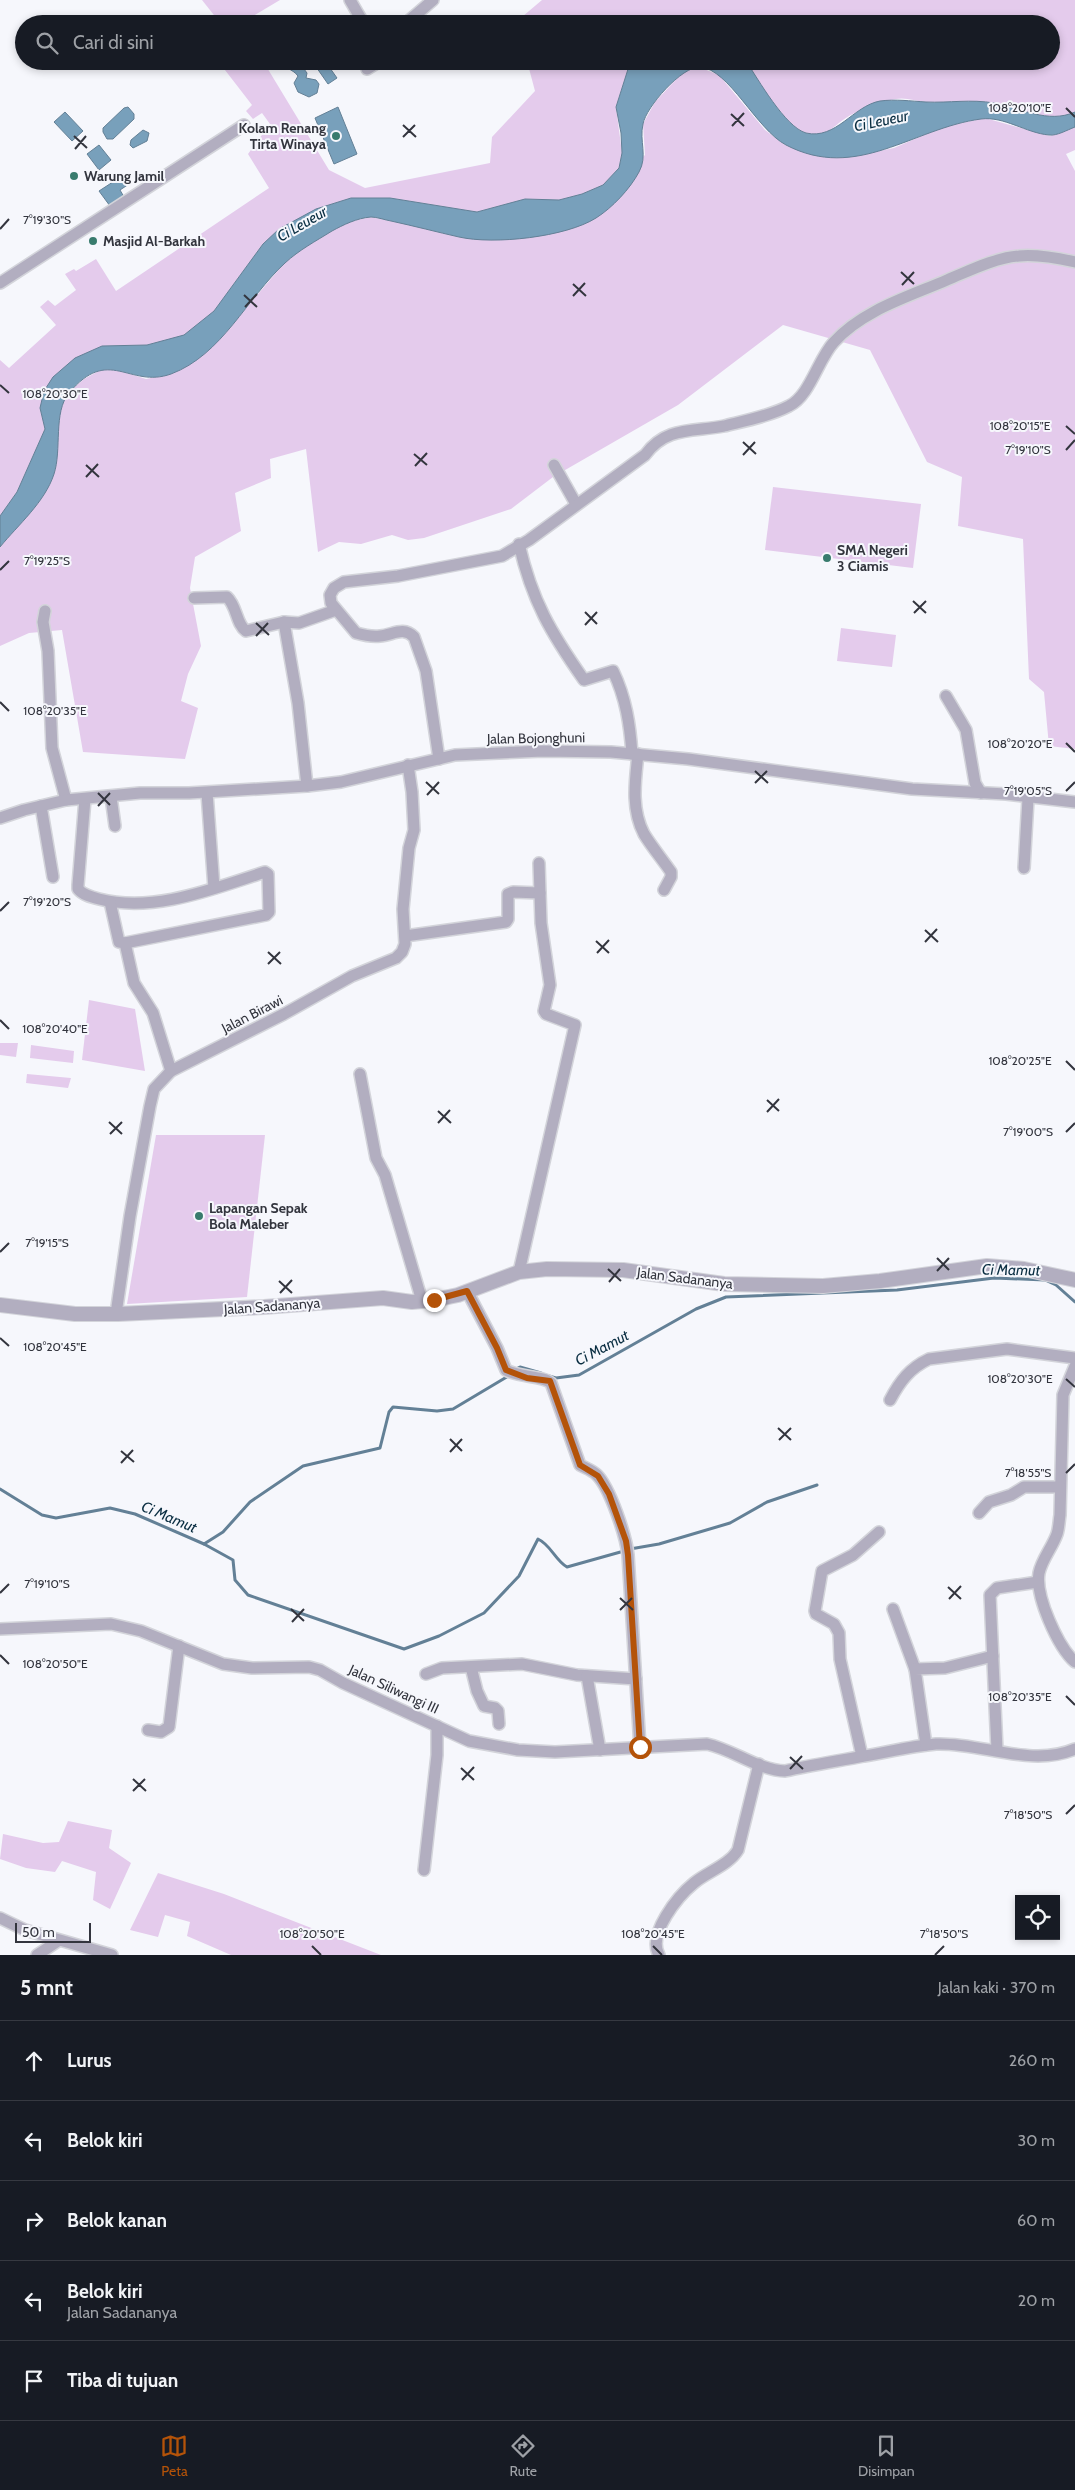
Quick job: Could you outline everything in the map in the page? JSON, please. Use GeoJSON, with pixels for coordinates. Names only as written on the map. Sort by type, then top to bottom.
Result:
{"type":"FeatureCollection","features":[{"type":"Feature","properties":{"kind":"street"},"geometry":{"type":"LineString","coordinates":[[350,0],[359,15]]}},
{"type":"Feature","properties":{"kind":"street"},"geometry":{"type":"LineString","coordinates":[[416,15],[433,0]]}},
{"type":"Feature","properties":{"kind":"street"},"geometry":{"type":"LineString","coordinates":[[0,283],[244,125]]}},
{"type":"Feature","properties":{"kind":"street"},"geometry":{"type":"LineString","coordinates":[[440,759],[426,671],[414,637],[408,631],[381,636],[356,633],[336,610],[332,603],[331,591],[344,582],[398,576],[502,556],[645,455],[655,444],[676,432],[723,426],[783,409],[797,402],[826,351],[852,326],[881,308],[986,264],[1017,256],[1075,262]]}},
{"type":"Feature","properties":{"kind":"street"},"geometry":{"type":"LineString","coordinates":[[554,465],[576,504]]}},
{"type":"Feature","properties":{"kind":"street"},"geometry":{"type":"LineString","coordinates":[[519,544],[526,574],[552,635],[584,680],[613,671],[622,690],[635,754],[634,794],[637,817],[645,836],[672,874],[664,890]]}},
{"type":"Feature","properties":{"kind":"street"},"geometry":{"type":"LineString","coordinates":[[194,598],[228,597],[232,602],[242,628],[246,631],[284,622],[299,623],[336,610]]}},
{"type":"Feature","properties":{"kind":"street"},"geometry":{"type":"LineString","coordinates":[[45,611],[43,622],[48,651],[52,748],[66,800]]}},
{"type":"Feature","properties":{"kind":"street"},"geometry":{"type":"LineString","coordinates":[[284,622],[298,703],[307,786]]}},
{"type":"Feature","properties":{"kind":"street"},"geometry":{"type":"LineString","coordinates":[[946,696],[966,730],[975,783],[981,793]]}},
{"type":"Feature","properties":{"kind":"street","name":"Jalan Bojonghuni"},"geometry":{"type":"LineString","coordinates":[[1,814],[66,800],[167,792],[206,793],[307,786],[340,782],[455,755],[543,751],[635,754],[912,789],[1075,802]]}},
{"type":"Feature","properties":{"kind":"street","name":"Jalan Birawi"},"geometry":{"type":"LineString","coordinates":[[118,1314],[117,1307],[130,1216],[154,1089],[171,1071],[284,1014],[352,976],[396,958],[402,952],[405,936],[403,909],[409,848],[414,830],[412,792],[408,765]]}},
{"type":"Feature","properties":{"kind":"street"},"geometry":{"type":"LineString","coordinates":[[206,793],[214,888]]}},
{"type":"Feature","properties":{"kind":"street"},"geometry":{"type":"LineString","coordinates":[[111,797],[115,826]]}},
{"type":"Feature","properties":{"kind":"street"},"geometry":{"type":"LineString","coordinates":[[1024,868],[1028,798]]}},
{"type":"Feature","properties":{"kind":"street"},"geometry":{"type":"LineString","coordinates":[[85,799],[78,890],[87,896],[110,902],[160,901],[214,888],[264,872],[268,874],[269,912],[266,915],[125,943],[120,942],[110,902]]}},
{"type":"Feature","properties":{"kind":"street"},"geometry":{"type":"LineString","coordinates":[[41,806],[54,877]]}},
{"type":"Feature","properties":{"kind":"street"},"geometry":{"type":"LineString","coordinates":[[519,1272],[575,1025],[546,1014],[544,1011],[550,985],[541,923],[539,863]]}},
{"type":"Feature","properties":{"kind":"street"},"geometry":{"type":"LineString","coordinates":[[405,936],[506,922],[508,919],[508,894],[513,892],[540,893]]}},
{"type":"Feature","properties":{"kind":"street"},"geometry":{"type":"LineString","coordinates":[[125,943],[134,983],[153,1013],[171,1071]]}},
{"type":"Feature","properties":{"kind":"street"},"geometry":{"type":"LineString","coordinates":[[360,1074],[376,1158],[385,1175],[422,1301]]}},
{"type":"Feature","properties":{"kind":"street","name":"Jalan Sadananya"},"geometry":{"type":"LineString","coordinates":[[0,1306],[75,1314],[118,1314],[264,1307],[383,1298],[422,1301],[434,1300],[467,1291],[519,1272],[548,1268],[623,1270],[724,1284],[823,1286],[880,1281],[987,1266],[1024,1269],[1075,1280]]}},
{"type":"Feature","properties":{"kind":"street"},"geometry":{"type":"LineString","coordinates":[[467,1291],[512,1373],[547,1380],[551,1383],[579,1463],[598,1476],[606,1489],[628,1551],[640,1747]]}},
{"type":"Feature","properties":{"kind":"street"},"geometry":{"type":"LineString","coordinates":[[890,1400],[898,1384],[918,1364],[930,1359],[1007,1349],[1075,1358]]}},
{"type":"Feature","properties":{"kind":"street"},"geometry":{"type":"LineString","coordinates":[[1075,1366],[1063,1395],[1057,1534],[1040,1571],[1038,1582],[1054,1632],[1067,1654],[1075,1662]]}},
{"type":"Feature","properties":{"kind":"street"},"geometry":{"type":"LineString","coordinates":[[979,1513],[993,1500],[1011,1495],[1028,1486],[1060,1487]]}},
{"type":"Feature","properties":{"kind":"street"},"geometry":{"type":"LineString","coordinates":[[879,1532],[853,1555],[822,1571],[815,1611],[816,1614],[836,1626],[839,1633],[840,1659],[862,1756],[926,1745],[966,1745],[1032,1755],[1065,1753],[1075,1749]]}},
{"type":"Feature","properties":{"kind":"street"},"geometry":{"type":"LineString","coordinates":[[997,1750],[991,1592],[998,1588],[1038,1582]]}},
{"type":"Feature","properties":{"kind":"street"},"geometry":{"type":"LineString","coordinates":[[892,1609],[915,1669],[926,1745]]}},
{"type":"Feature","properties":{"kind":"street","name":"Jalan Siliwangi III"},"geometry":{"type":"LineString","coordinates":[[0,1628],[110,1624],[142,1631],[223,1664],[252,1668],[309,1667],[320,1670],[342,1683],[469,1741],[518,1750],[555,1752],[707,1744],[721,1747],[775,1771],[862,1756]]}},
{"type":"Feature","properties":{"kind":"street"},"geometry":{"type":"LineString","coordinates":[[148,1730],[161,1732],[169,1727],[179,1646]]}},
{"type":"Feature","properties":{"kind":"street"},"geometry":{"type":"LineString","coordinates":[[915,1669],[945,1668],[993,1656]]}},
{"type":"Feature","properties":{"kind":"street"},"geometry":{"type":"LineString","coordinates":[[426,1674],[437,1669],[522,1664],[542,1670],[587,1676],[636,1679]]}},
{"type":"Feature","properties":{"kind":"street"},"geometry":{"type":"LineString","coordinates":[[471,1667],[476,1691],[484,1706],[495,1708],[498,1711],[499,1724]]}},
{"type":"Feature","properties":{"kind":"street"},"geometry":{"type":"LineString","coordinates":[[587,1676],[600,1750]]}},
{"type":"Feature","properties":{"kind":"street"},"geometry":{"type":"LineString","coordinates":[[424,1870],[437,1755],[437,1726]]}},
{"type":"Feature","properties":{"kind":"street"},"geometry":{"type":"LineString","coordinates":[[659,1955],[656,1949],[655,1938],[660,1926],[693,1884],[732,1858],[738,1850],[759,1764]]}},
{"type":"Feature","properties":{"kind":"street"},"geometry":{"type":"LineString","coordinates":[[0,1918],[25,1930],[58,1941],[112,1955]]}},
{"type":"Feature","properties":{"kind":"street"},"geometry":{"type":"LineString","coordinates":[[37,1955],[58,1941]]}},
{"type":"Feature","properties":{"kind":"shaded area"},"geometry":{"type":"Polygon","coordinates":[[[202,0],[280,0],[255,15],[214,15],[202,0]]]}},
{"type":"Feature","properties":{"kind":"shaded area"},"geometry":{"type":"Polygon","coordinates":[[[542,0],[1075,0],[1075,112],[1065,115],[1045,116],[994,103],[968,101],[926,102],[899,99],[859,111],[825,133],[806,133],[789,122],[772,101],[752,70],[1060,70],[1060,15],[524,15],[542,0]]]}},
{"type":"Feature","properties":{"kind":"shaded area"},"geometry":{"type":"Polygon","coordinates":[[[225,70],[268,70],[329,170],[365,188],[490,163],[492,137],[535,91],[529,70],[628,70],[616,107],[622,153],[619,168],[603,185],[582,194],[559,200],[525,199],[477,212],[390,198],[351,198],[316,209],[263,244],[214,311],[184,336],[147,345],[102,346],[40,408],[45,429],[17,492],[0,516],[0,360],[9,368],[56,325],[40,307],[48,300],[55,306],[76,290],[65,274],[74,269],[76,271],[96,259],[116,291],[269,188],[248,154],[270,124],[262,113],[253,119],[246,111],[252,105],[225,70]]]}},
{"type":"Feature","properties":{"kind":"shaded area"},"geometry":{"type":"Polygon","coordinates":[[[706,70],[719,75],[765,130],[785,145],[849,157],[894,148],[942,127],[985,118],[1050,136],[1075,127],[1075,150],[1066,154],[1075,171],[1075,749],[1049,746],[1044,692],[1029,679],[1023,539],[958,526],[962,477],[927,462],[870,350],[783,325],[678,405],[553,477],[511,509],[424,538],[408,540],[392,535],[361,544],[339,542],[318,552],[306,449],[270,459],[271,478],[235,493],[241,531],[195,557],[190,588],[201,646],[188,674],[181,701],[198,708],[185,759],[83,752],[62,630],[29,633],[0,646],[0,547],[48,487],[61,404],[70,391],[84,379],[104,368],[146,379],[170,374],[193,362],[225,333],[286,261],[311,243],[347,222],[371,217],[463,238],[489,239],[528,237],[570,229],[645,155],[643,124],[655,102],[683,72],[706,70]]]}},
{"type":"Feature","properties":{"kind":"shaded area"},"geometry":{"type":"Polygon","coordinates":[[[773,487],[921,504],[913,568],[765,550],[773,487]]]}},
{"type":"Feature","properties":{"kind":"shaded area"},"geometry":{"type":"Polygon","coordinates":[[[841,628],[896,635],[892,667],[837,661],[841,628]]]}},
{"type":"Feature","properties":{"kind":"shaded area"},"geometry":{"type":"Polygon","coordinates":[[[89,1000],[135,1009],[145,1071],[82,1060],[89,1000]]]}},
{"type":"Feature","properties":{"kind":"shaded area"},"geometry":{"type":"Polygon","coordinates":[[[0,1043],[18,1043],[16,1057],[0,1055],[0,1043]]]}},
{"type":"Feature","properties":{"kind":"shaded area"},"geometry":{"type":"Polygon","coordinates":[[[31,1045],[74,1051],[73,1063],[30,1058],[31,1045]]]}},
{"type":"Feature","properties":{"kind":"shaded area"},"geometry":{"type":"Polygon","coordinates":[[[27,1074],[71,1078],[68,1088],[26,1083],[27,1074]]]}},
{"type":"Feature","properties":{"kind":"shaded area","name":"Lapangan Sepak Bola Maleber"},"geometry":{"type":"Polygon","coordinates":[[[156,1135],[265,1135],[247,1297],[127,1304],[156,1135]]]}},
{"type":"Feature","properties":{"kind":"shaded area"},"geometry":{"type":"Polygon","coordinates":[[[68,1821],[112,1830],[109,1848],[131,1863],[110,1909],[93,1900],[96,1872],[62,1861],[55,1872],[26,1868],[0,1859],[3,1834],[43,1843],[59,1842],[68,1821]]]}},
{"type":"Feature","properties":{"kind":"shaded area"},"geometry":{"type":"Polygon","coordinates":[[[158,1873],[224,1894],[381,1955],[231,1955],[187,1936],[190,1922],[165,1915],[158,1937],[130,1930],[158,1873]]]}},
{"type":"Feature","properties":{"kind":"water","name":"Kolam Renang Tirta Winaya"},"geometry":{"type":"Polygon","coordinates":[[[291,70],[305,70],[307,73],[306,78],[316,80],[319,84],[317,93],[309,97],[298,92],[294,83],[298,76],[291,70]]]}},
{"type":"Feature","properties":{"kind":"water"},"geometry":{"type":"Polygon","coordinates":[[[318,70],[331,70],[337,78],[328,84],[318,70]]]}},
{"type":"Feature","properties":{"kind":"water","name":"Ci Leueur"},"geometry":{"type":"Polygon","coordinates":[[[628,70],[689,70],[666,89],[646,117],[642,130],[642,166],[631,185],[608,209],[583,225],[529,238],[491,240],[459,237],[376,217],[355,220],[332,231],[290,258],[258,292],[219,340],[205,354],[189,365],[171,374],[156,377],[143,377],[108,370],[96,372],[83,379],[69,393],[61,410],[56,464],[50,484],[38,504],[0,547],[0,516],[17,492],[45,429],[40,408],[44,391],[53,377],[75,358],[102,346],[147,345],[184,335],[214,311],[263,244],[279,229],[316,209],[351,198],[390,198],[477,212],[525,199],[559,200],[582,194],[603,185],[619,168],[622,153],[621,133],[616,107],[628,70]]]}},
{"type":"Feature","properties":{"kind":"water","name":"Ci Leueur"},"geometry":{"type":"Polygon","coordinates":[[[711,70],[752,70],[789,122],[806,133],[817,134],[826,132],[870,104],[892,100],[985,102],[1045,116],[1065,115],[1075,112],[1075,127],[1059,134],[1049,135],[1040,134],[1007,122],[981,119],[956,124],[885,149],[861,155],[837,158],[812,155],[786,145],[775,137],[721,78],[711,70]]]}},
{"type":"Feature","properties":{"kind":"water"},"geometry":{"type":"Polygon","coordinates":[[[128,107],[134,114],[134,119],[113,139],[107,139],[103,128],[124,108],[128,107]]]}},
{"type":"Feature","properties":{"kind":"water","name":"Kolam Renang Tirta Winaya"},"geometry":{"type":"Polygon","coordinates":[[[338,107],[357,154],[334,164],[315,118],[338,107]]]}},
{"type":"Feature","properties":{"kind":"water"},"geometry":{"type":"Polygon","coordinates":[[[65,112],[83,131],[72,141],[54,122],[65,112]]]}},
{"type":"Feature","properties":{"kind":"water"},"geometry":{"type":"Polygon","coordinates":[[[143,130],[149,133],[147,141],[133,148],[130,145],[131,140],[143,130]]]}},
{"type":"Feature","properties":{"kind":"water"},"geometry":{"type":"Polygon","coordinates":[[[99,145],[111,160],[99,170],[87,154],[99,145]]]}},
{"type":"Feature","properties":{"kind":"water"},"geometry":{"type":"Polygon","coordinates":[[[119,178],[122,183],[126,180],[129,184],[120,190],[124,197],[110,206],[99,191],[119,178]]]}},
{"type":"Feature","properties":{"kind":"waterway","name":"Ci Mamut"},"geometry":{"type":"LineString","coordinates":[[549,1376],[556,1378],[579,1375],[696,1309],[726,1297],[897,1290],[994,1278],[1045,1280],[1056,1285],[1075,1302]]}},
{"type":"Feature","properties":{"kind":"waterway","name":"Ci Mamut"},"geometry":{"type":"LineString","coordinates":[[514,1370],[520,1367],[541,1373]]}},
{"type":"Feature","properties":{"kind":"waterway","name":"Ci Mamut"},"geometry":{"type":"LineString","coordinates":[[0,1489],[42,1515],[56,1518],[110,1508],[135,1514],[204,1544],[223,1532],[250,1502],[303,1466],[380,1448],[389,1412],[393,1407],[437,1411],[453,1409],[510,1375]]}},
{"type":"Feature","properties":{"kind":"waterway"},"geometry":{"type":"LineString","coordinates":[[630,1549],[659,1544],[730,1523],[767,1502],[817,1485]]}},
{"type":"Feature","properties":{"kind":"waterway"},"geometry":{"type":"LineString","coordinates":[[204,1544],[233,1560],[235,1580],[248,1595],[404,1649],[439,1636],[484,1613],[519,1576],[538,1539],[567,1567],[624,1551]]}},
{"type":"Feature","properties":{"kind":"place","name":"Kolam Renang Tirta Winaya"},"geometry":{"type":"Point","coordinates":[336,136]}},
{"type":"Feature","properties":{"kind":"place","name":"Warung Jamil"},"geometry":{"type":"Point","coordinates":[74,176]}},
{"type":"Feature","properties":{"kind":"place","name":"Masjid Al-Barkah"},"geometry":{"type":"Point","coordinates":[93,241]}},
{"type":"Feature","properties":{"kind":"place","name":"SMA Negeri 3 Ciamis"},"geometry":{"type":"Point","coordinates":[827,558]}},
{"type":"Feature","properties":{"kind":"place","name":"Lapangan Sepak Bola Maleber"},"geometry":{"type":"Point","coordinates":[199,1216]}},
{"type":"Feature","properties":{"kind":"route"},"geometry":{"type":"LineString","coordinates":[[434,1300],[467,1291],[497,1348],[506,1370],[527,1378],[550,1381],[580,1465],[598,1476],[609,1494],[626,1541],[628,1555],[640,1747]]}}]}
